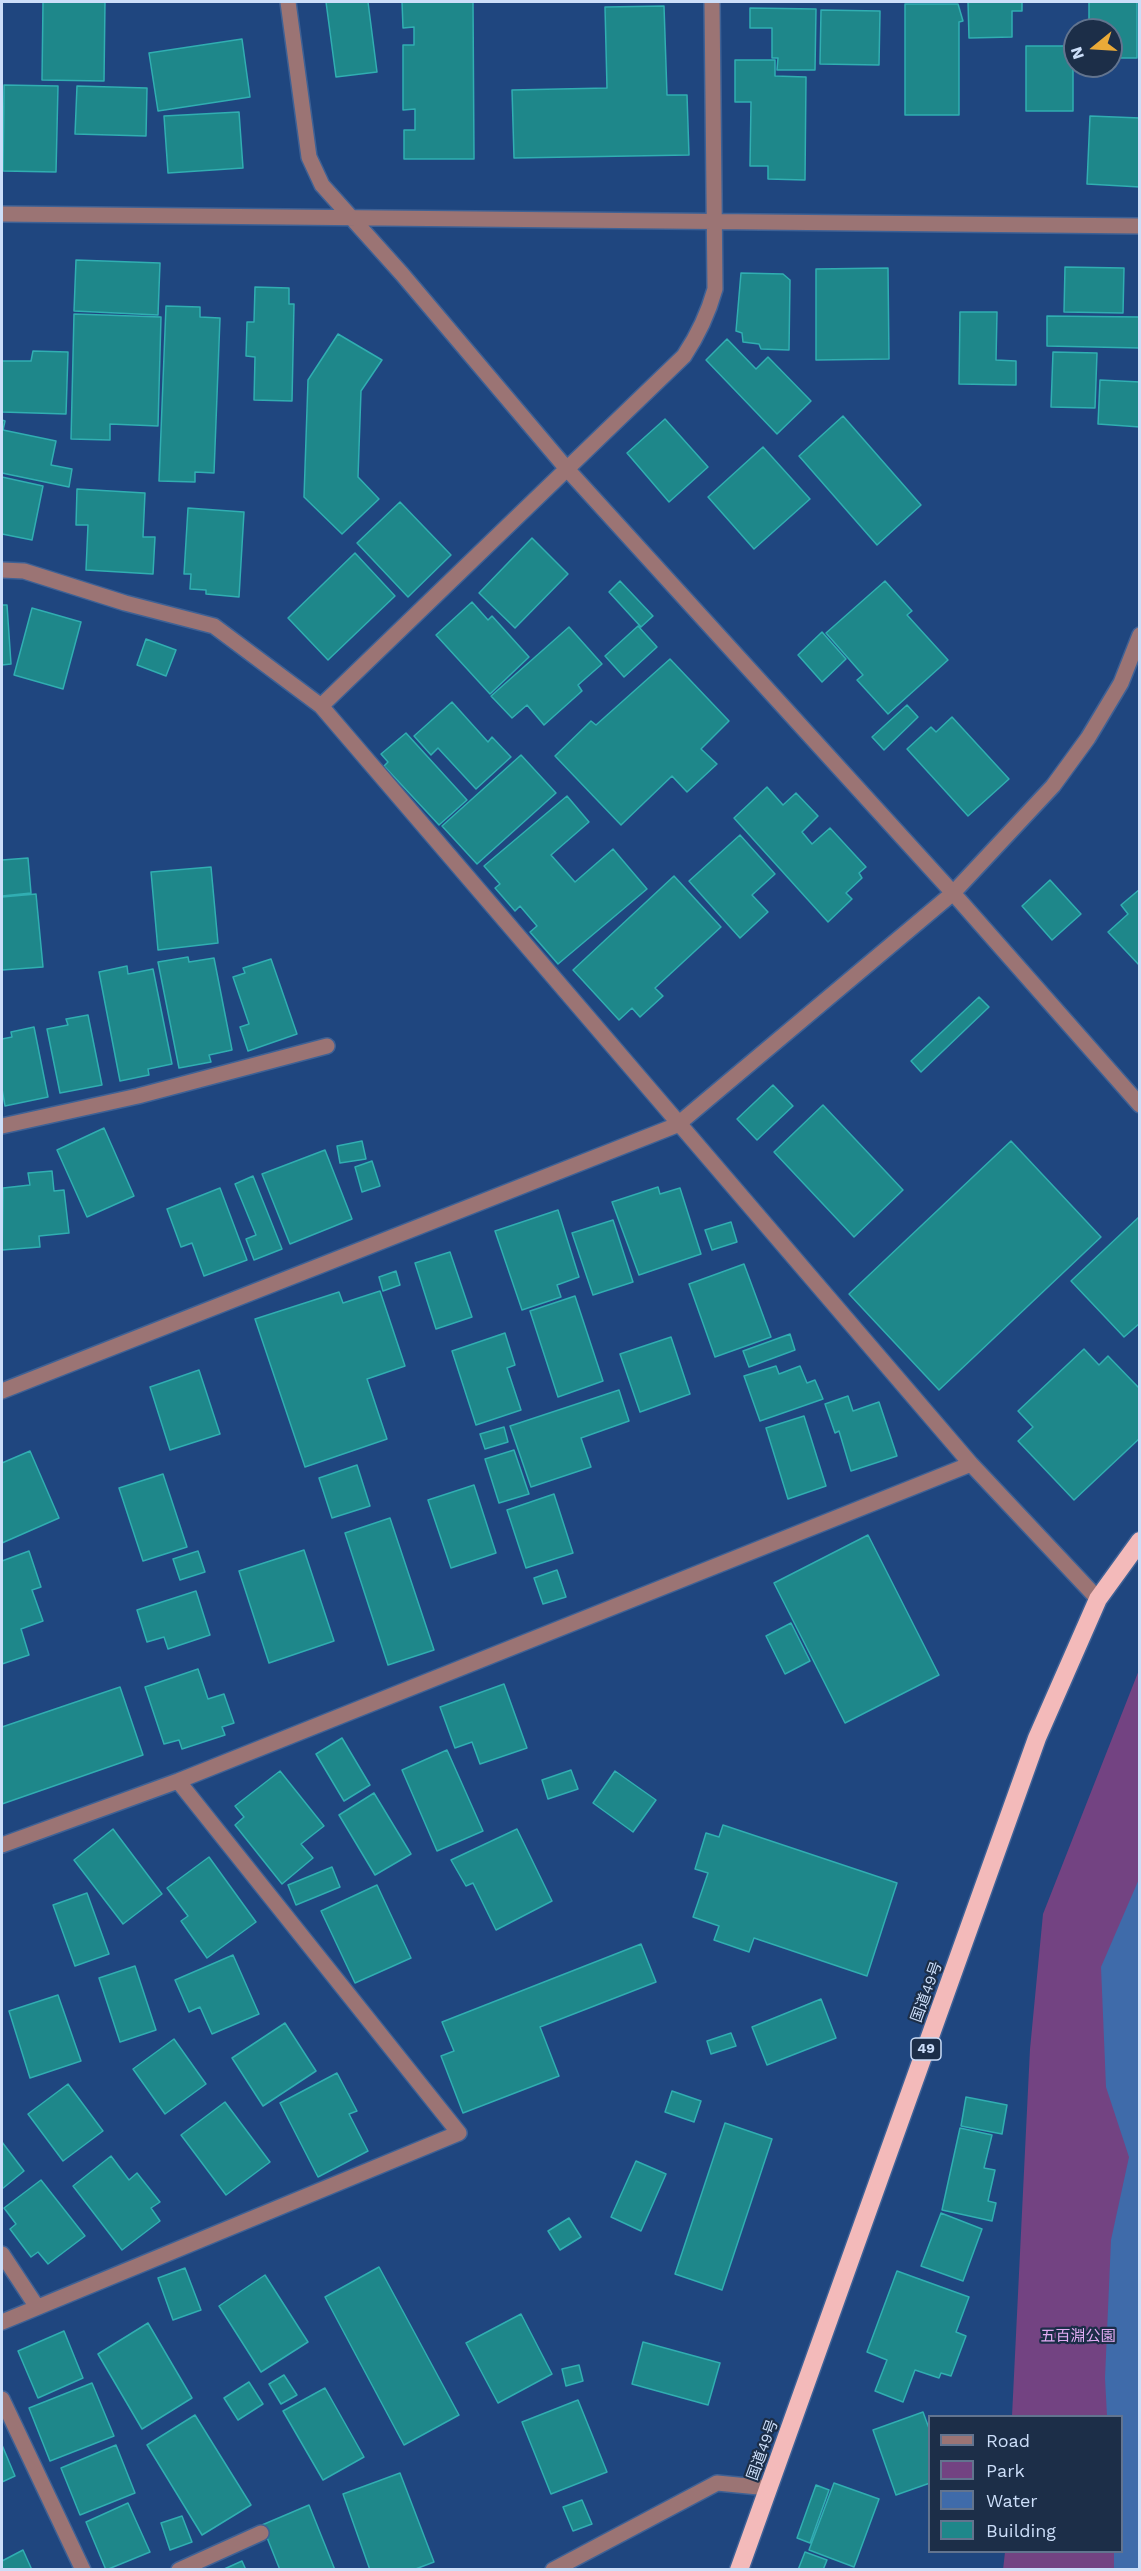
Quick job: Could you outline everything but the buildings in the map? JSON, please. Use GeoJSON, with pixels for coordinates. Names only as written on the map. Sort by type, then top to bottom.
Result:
{"type":"FeatureCollection","features":[{"type":"Feature","properties":{"kind":"highway","name":"国道49号"},"geometry":{"type":"LineString","coordinates":[[739,2570],[1037,1738],[1098,1599],[1140,1541]]}},
{"type":"Feature","properties":{"kind":"street"},"geometry":{"type":"LineString","coordinates":[[288,2],[309,158],[322,185],[349,218],[402,274],[567,469],[953,893],[1140,1105]]}},
{"type":"Feature","properties":{"kind":"street"},"geometry":{"type":"LineString","coordinates":[[321,706],[684,356],[696,338],[710,309],[715,289],[712,2]]}},
{"type":"Feature","properties":{"kind":"street"},"geometry":{"type":"LineString","coordinates":[[2,214],[1140,226]]}},
{"type":"Feature","properties":{"kind":"street"},"geometry":{"type":"LineString","coordinates":[[2,570],[24,571],[125,603],[214,626],[321,706],[677,1125],[971,1464],[1098,1599]]}},
{"type":"Feature","properties":{"kind":"street"},"geometry":{"type":"LineString","coordinates":[[2,1391],[677,1125],[953,893],[1053,786],[1136,658],[1140,635]]}},
{"type":"Feature","properties":{"kind":"street"},"geometry":{"type":"LineString","coordinates":[[2,1126],[138,1096],[327,1046]]}},
{"type":"Feature","properties":{"kind":"street"},"geometry":{"type":"LineString","coordinates":[[2,1845],[178,1781],[971,1464]]}},
{"type":"Feature","properties":{"kind":"street"},"geometry":{"type":"LineString","coordinates":[[2,2322],[459,2133],[178,1781]]}},
{"type":"Feature","properties":{"kind":"street"},"geometry":{"type":"LineString","coordinates":[[2,2254],[37,2307]]}},
{"type":"Feature","properties":{"kind":"street"},"geometry":{"type":"LineString","coordinates":[[2,2399],[83,2570]]}},
{"type":"Feature","properties":{"kind":"street"},"geometry":{"type":"LineString","coordinates":[[553,2570],[717,2483],[769,2488]]}},
{"type":"Feature","properties":{"kind":"street"},"geometry":{"type":"LineString","coordinates":[[179,2570],[261,2533]]}},
{"type":"Feature","properties":{"kind":"green space","name":"五百淵公園"},"geometry":{"type":"Polygon","coordinates":[[[1139,1670],[1139,2569],[1003,2570],[1005,2553],[1123,2553],[1123,2415],[1012,2415],[1030,2049],[1043,1914],[1139,1670]]]}},
{"type":"Feature","properties":{"kind":"water"},"geometry":{"type":"Polygon","coordinates":[[[1139,1879],[1140,2569],[1114,2570],[1114,2553],[1123,2553],[1123,2415],[1107,2415],[1105,2378],[1111,2240],[1129,2157],[1106,2087],[1101,1967],[1139,1879]]]}}]}
